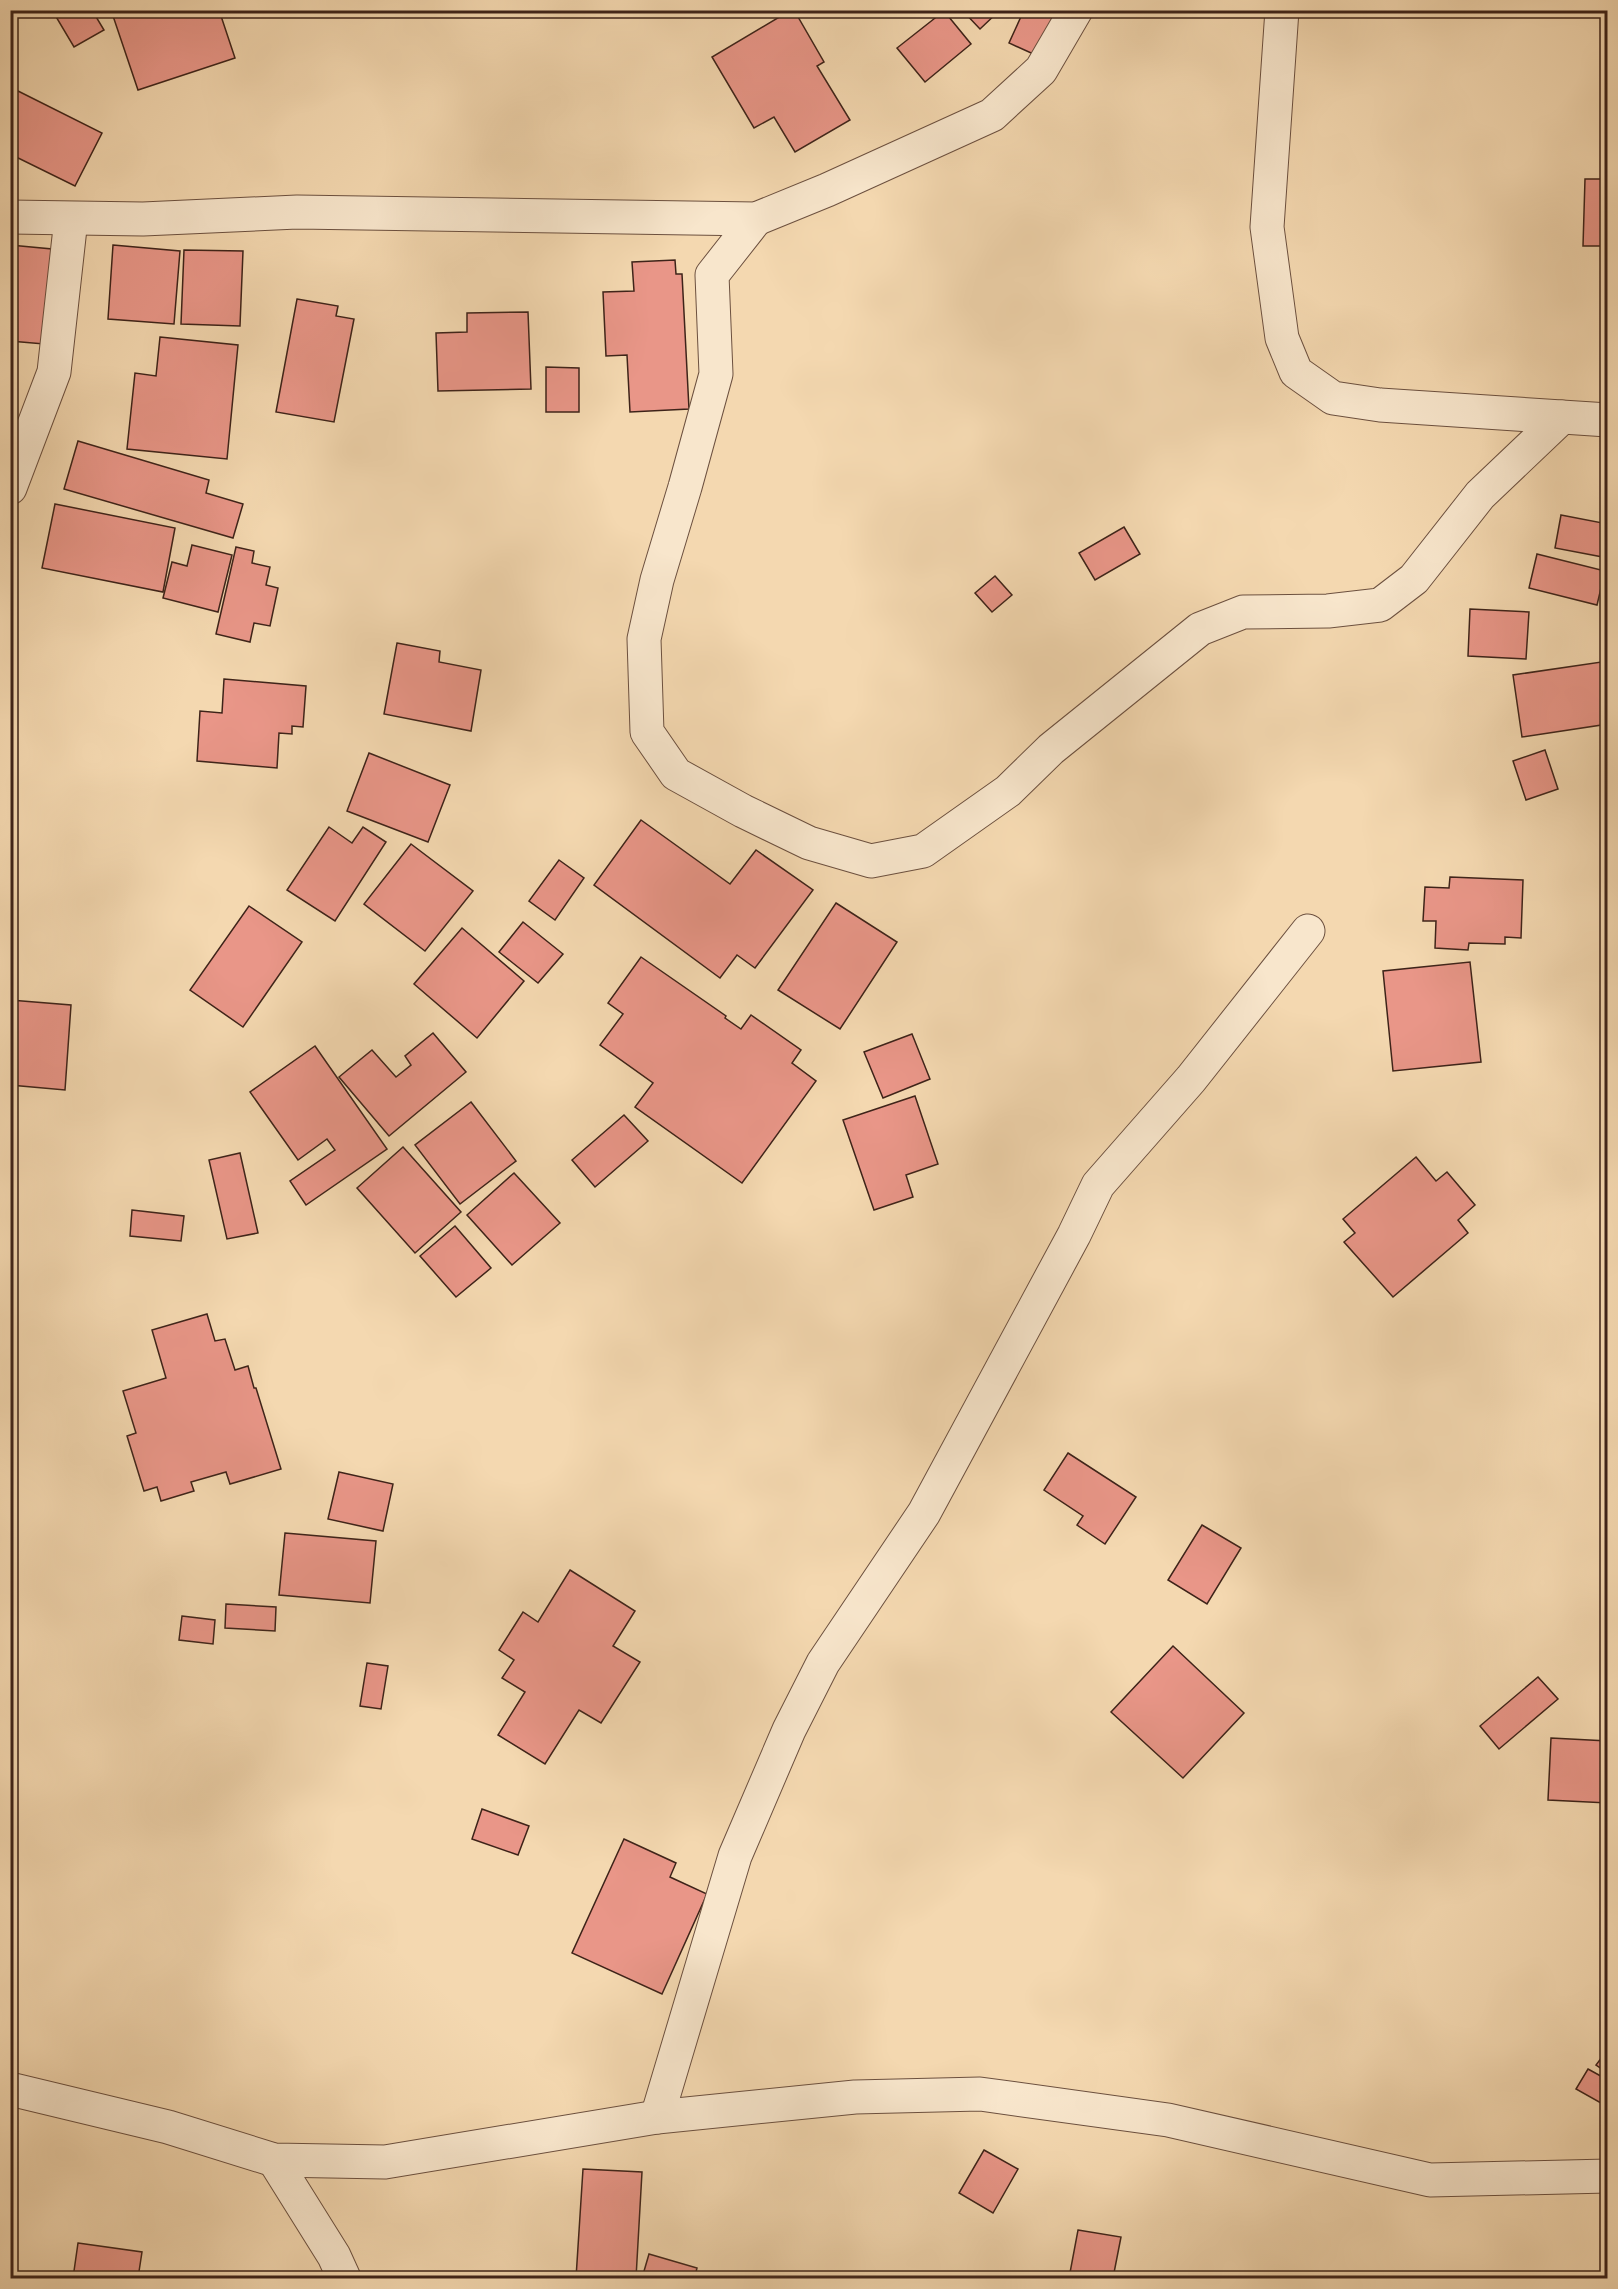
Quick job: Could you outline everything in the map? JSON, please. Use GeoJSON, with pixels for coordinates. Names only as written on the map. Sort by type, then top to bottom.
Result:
{"type":"FeatureCollection","features":[{"type":"Feature","properties":{"kind":"street"},"geometry":{"type":"LineString","coordinates":[[10,217],[143,219],[297,212],[756,219],[827,190],[992,115],[1041,70],[1076,10]]}},
{"type":"Feature","properties":{"kind":"street"},"geometry":{"type":"LineString","coordinates":[[1282,10],[1267,227],[1282,338],[1296,372],[1333,398],[1380,405],[1608,420]]}},
{"type":"Feature","properties":{"kind":"street"},"geometry":{"type":"LineString","coordinates":[[10,488],[54,372],[71,219]]}},
{"type":"Feature","properties":{"kind":"street"},"geometry":{"type":"LineString","coordinates":[[756,219],[712,275],[716,375],[657,580],[644,639],[647,732],[676,774],[743,812],[809,843],[871,861],[923,851],[980,811],[1008,791],[1052,749],[1200,628],[1243,612],[1328,611],[1380,605],[1414,579],[1480,495],[1562,417]]}},
{"type":"Feature","properties":{"kind":"street"},"geometry":{"type":"LineString","coordinates":[[657,2116],[735,1856],[789,1730],[823,1663],[924,1513],[1074,1235],[1098,1185],[1191,1079],[1308,931]]}},
{"type":"Feature","properties":{"kind":"street"},"geometry":{"type":"LineString","coordinates":[[10,2089],[168,2127],[274,2160],[385,2162],[657,2116],[855,2097],[980,2094],[1168,2120],[1430,2180],[1608,2176]]}},
{"type":"Feature","properties":{"kind":"street"},"geometry":{"type":"LineString","coordinates":[[274,2160],[334,2256],[345,2278]]}},
{"type":"Feature","properties":{"kind":"building"},"geometry":{"type":"Polygon","coordinates":[[[52,10],[92,10],[104,30],[74,47],[52,10]]]}},
{"type":"Feature","properties":{"kind":"building"},"geometry":{"type":"Polygon","coordinates":[[[111,10],[219,10],[235,58],[138,90],[111,10]]]}},
{"type":"Feature","properties":{"kind":"building"},"geometry":{"type":"Polygon","coordinates":[[[794,10],[824,62],[817,66],[850,120],[795,152],[774,117],[754,128],[712,57],[794,10]]]}},
{"type":"Feature","properties":{"kind":"building"},"geometry":{"type":"Polygon","coordinates":[[[962,10],[1000,10],[980,29],[962,10]]]}},
{"type":"Feature","properties":{"kind":"building"},"geometry":{"type":"Polygon","coordinates":[[[1024,10],[1062,10],[1040,57],[1009,43],[1024,10]]]}},
{"type":"Feature","properties":{"kind":"building"},"geometry":{"type":"Polygon","coordinates":[[[944,11],[971,44],[925,82],[897,48],[944,11]]]}},
{"type":"Feature","properties":{"kind":"building"},"geometry":{"type":"Polygon","coordinates":[[[18,91],[102,133],[75,186],[10,154],[10,105],[18,91]]]}},
{"type":"Feature","properties":{"kind":"building"},"geometry":{"type":"Polygon","coordinates":[[[1585,179],[1608,179],[1608,246],[1583,246],[1585,179]]]}},
{"type":"Feature","properties":{"kind":"building"},"geometry":{"type":"Polygon","coordinates":[[[10,245],[52,249],[44,344],[10,341],[10,245]]]}},
{"type":"Feature","properties":{"kind":"building"},"geometry":{"type":"Polygon","coordinates":[[[113,245],[180,251],[174,324],[108,319],[113,245]]]}},
{"type":"Feature","properties":{"kind":"building"},"geometry":{"type":"Polygon","coordinates":[[[184,250],[243,251],[240,326],[181,324],[184,250]]]}},
{"type":"Feature","properties":{"kind":"building"},"geometry":{"type":"Polygon","coordinates":[[[675,260],[676,274],[682,274],[689,409],[630,412],[627,355],[606,356],[603,292],[634,291],[632,262],[675,260]]]}},
{"type":"Feature","properties":{"kind":"building"},"geometry":{"type":"Polygon","coordinates":[[[297,299],[338,306],[336,316],[354,319],[334,422],[276,412],[297,299]]]}},
{"type":"Feature","properties":{"kind":"building"},"geometry":{"type":"Polygon","coordinates":[[[528,312],[531,389],[438,391],[436,333],[467,332],[467,313],[528,312]]]}},
{"type":"Feature","properties":{"kind":"building"},"geometry":{"type":"Polygon","coordinates":[[[160,337],[238,345],[227,459],[127,449],[135,373],[156,376],[160,337]]]}},
{"type":"Feature","properties":{"kind":"building"},"geometry":{"type":"Polygon","coordinates":[[[546,367],[579,368],[579,412],[546,412],[546,367]]]}},
{"type":"Feature","properties":{"kind":"building"},"geometry":{"type":"Polygon","coordinates":[[[78,441],[209,480],[206,493],[243,504],[233,538],[64,489],[78,441]]]}},
{"type":"Feature","properties":{"kind":"building"},"geometry":{"type":"Polygon","coordinates":[[[55,504],[175,528],[163,592],[42,568],[55,504]]]}},
{"type":"Feature","properties":{"kind":"building"},"geometry":{"type":"Polygon","coordinates":[[[1561,515],[1608,524],[1608,558],[1555,548],[1561,515]]]}},
{"type":"Feature","properties":{"kind":"building"},"geometry":{"type":"Polygon","coordinates":[[[1124,527],[1140,554],[1095,580],[1079,553],[1124,527]]]}},
{"type":"Feature","properties":{"kind":"building"},"geometry":{"type":"Polygon","coordinates":[[[192,545],[232,555],[218,612],[163,598],[172,562],[187,566],[192,545]]]}},
{"type":"Feature","properties":{"kind":"building"},"geometry":{"type":"Polygon","coordinates":[[[236,547],[254,551],[252,563],[270,567],[266,585],[278,588],[270,626],[254,623],[250,642],[216,634],[236,547]]]}},
{"type":"Feature","properties":{"kind":"building"},"geometry":{"type":"Polygon","coordinates":[[[1537,554],[1605,571],[1597,605],[1529,588],[1537,554]]]}},
{"type":"Feature","properties":{"kind":"building"},"geometry":{"type":"Polygon","coordinates":[[[995,576],[1012,595],[992,612],[975,593],[995,576]]]}},
{"type":"Feature","properties":{"kind":"building"},"geometry":{"type":"Polygon","coordinates":[[[1470,609],[1529,612],[1526,659],[1468,656],[1470,609]]]}},
{"type":"Feature","properties":{"kind":"building"},"geometry":{"type":"Polygon","coordinates":[[[397,643],[440,651],[439,662],[481,670],[471,731],[384,714],[397,643]]]}},
{"type":"Feature","properties":{"kind":"building"},"geometry":{"type":"Polygon","coordinates":[[[1608,661],[1608,724],[1522,737],[1513,675],[1608,661]]]}},
{"type":"Feature","properties":{"kind":"building"},"geometry":{"type":"Polygon","coordinates":[[[224,679],[306,686],[303,727],[292,726],[292,734],[279,733],[277,768],[197,761],[200,711],[222,713],[224,679]]]}},
{"type":"Feature","properties":{"kind":"building"},"geometry":{"type":"Polygon","coordinates":[[[1545,750],[1558,789],[1526,800],[1513,761],[1545,750]]]}},
{"type":"Feature","properties":{"kind":"building"},"geometry":{"type":"Polygon","coordinates":[[[369,753],[450,785],[428,842],[347,811],[369,753]]]}},
{"type":"Feature","properties":{"kind":"building"},"geometry":{"type":"Polygon","coordinates":[[[641,820],[730,884],[756,850],[813,890],[755,968],[737,955],[720,978],[594,885],[641,820]]]}},
{"type":"Feature","properties":{"kind":"building"},"geometry":{"type":"Polygon","coordinates":[[[329,827],[352,843],[363,827],[386,842],[335,921],[287,890],[329,827]]]}},
{"type":"Feature","properties":{"kind":"building"},"geometry":{"type":"Polygon","coordinates":[[[411,844],[473,891],[425,951],[364,904],[411,844]]]}},
{"type":"Feature","properties":{"kind":"building"},"geometry":{"type":"Polygon","coordinates":[[[559,860],[584,878],[555,920],[529,901],[559,860]]]}},
{"type":"Feature","properties":{"kind":"building"},"geometry":{"type":"Polygon","coordinates":[[[1450,877],[1523,880],[1521,938],[1505,937],[1505,944],[1469,943],[1468,950],[1435,948],[1436,921],[1423,921],[1425,887],[1449,888],[1450,877]]]}},
{"type":"Feature","properties":{"kind":"building"},"geometry":{"type":"Polygon","coordinates":[[[836,903],[897,942],[840,1029],[778,990],[836,903]]]}},
{"type":"Feature","properties":{"kind":"building"},"geometry":{"type":"Polygon","coordinates":[[[249,906],[302,942],[243,1027],[190,990],[249,906]]]}},
{"type":"Feature","properties":{"kind":"building"},"geometry":{"type":"Polygon","coordinates":[[[523,922],[563,954],[538,983],[499,952],[523,922]]]}},
{"type":"Feature","properties":{"kind":"building"},"geometry":{"type":"Polygon","coordinates":[[[462,928],[524,981],[477,1038],[414,984],[462,928]]]}},
{"type":"Feature","properties":{"kind":"building"},"geometry":{"type":"Polygon","coordinates":[[[641,957],[741,1029],[751,1015],[801,1050],[792,1063],[816,1081],[742,1183],[635,1107],[653,1083],[600,1045],[623,1014],[608,1003],[641,957]]]}},
{"type":"Feature","properties":{"kind":"building"},"geometry":{"type":"Polygon","coordinates":[[[1470,962],[1481,1062],[1393,1071],[1383,971],[1470,962]]]}},
{"type":"Feature","properties":{"kind":"building"},"geometry":{"type":"Polygon","coordinates":[[[10,1000],[71,1005],[65,1090],[10,1085],[10,1000]]]}},
{"type":"Feature","properties":{"kind":"building"},"geometry":{"type":"Polygon","coordinates":[[[433,1033],[466,1072],[389,1136],[339,1077],[372,1050],[396,1077],[411,1065],[405,1056],[433,1033]]]}},
{"type":"Feature","properties":{"kind":"building"},"geometry":{"type":"Polygon","coordinates":[[[912,1034],[930,1079],[883,1098],[864,1052],[912,1034]]]}},
{"type":"Feature","properties":{"kind":"building"},"geometry":{"type":"Polygon","coordinates":[[[315,1046],[387,1149],[306,1205],[290,1181],[335,1150],[327,1139],[298,1160],[250,1092],[315,1046]]]}},
{"type":"Feature","properties":{"kind":"building"},"geometry":{"type":"Polygon","coordinates":[[[915,1096],[938,1164],[906,1175],[913,1197],[874,1210],[843,1120],[915,1096]]]}},
{"type":"Feature","properties":{"kind":"building"},"geometry":{"type":"Polygon","coordinates":[[[471,1102],[516,1161],[460,1204],[415,1145],[471,1102]]]}},
{"type":"Feature","properties":{"kind":"building"},"geometry":{"type":"Polygon","coordinates":[[[624,1115],[648,1141],[595,1187],[572,1160],[624,1115]]]}},
{"type":"Feature","properties":{"kind":"building"},"geometry":{"type":"Polygon","coordinates":[[[403,1147],[461,1212],[415,1253],[357,1188],[403,1147]]]}},
{"type":"Feature","properties":{"kind":"building"},"geometry":{"type":"Polygon","coordinates":[[[240,1153],[258,1233],[227,1239],[209,1160],[240,1153]]]}},
{"type":"Feature","properties":{"kind":"building"},"geometry":{"type":"Polygon","coordinates":[[[1416,1157],[1436,1181],[1447,1172],[1475,1205],[1458,1220],[1468,1233],[1393,1297],[1344,1242],[1355,1233],[1343,1219],[1416,1157]]]}},
{"type":"Feature","properties":{"kind":"building"},"geometry":{"type":"Polygon","coordinates":[[[514,1173],[560,1223],[512,1265],[467,1215],[514,1173]]]}},
{"type":"Feature","properties":{"kind":"building"},"geometry":{"type":"Polygon","coordinates":[[[132,1210],[184,1216],[181,1241],[130,1236],[132,1210]]]}},
{"type":"Feature","properties":{"kind":"building"},"geometry":{"type":"Polygon","coordinates":[[[455,1226],[491,1268],[456,1297],[420,1256],[455,1226]]]}},
{"type":"Feature","properties":{"kind":"building"},"geometry":{"type":"Polygon","coordinates":[[[207,1314],[215,1341],[225,1339],[235,1370],[248,1366],[281,1469],[230,1484],[226,1472],[191,1482],[194,1491],[161,1501],[157,1487],[144,1491],[127,1436],[136,1433],[123,1391],[166,1378],[152,1330],[207,1314]]]}},
{"type":"Feature","properties":{"kind":"building"},"geometry":{"type":"Polygon","coordinates":[[[1068,1453],[1136,1497],[1105,1544],[1077,1525],[1083,1516],[1044,1490],[1068,1453]]]}},
{"type":"Feature","properties":{"kind":"building"},"geometry":{"type":"Polygon","coordinates":[[[339,1472],[393,1484],[383,1531],[328,1519],[339,1472]]]}},
{"type":"Feature","properties":{"kind":"building"},"geometry":{"type":"Polygon","coordinates":[[[1202,1525],[1241,1548],[1207,1604],[1168,1580],[1202,1525]]]}},
{"type":"Feature","properties":{"kind":"building"},"geometry":{"type":"Polygon","coordinates":[[[285,1533],[376,1541],[370,1603],[279,1595],[285,1533]]]}},
{"type":"Feature","properties":{"kind":"building"},"geometry":{"type":"Polygon","coordinates":[[[570,1570],[635,1611],[613,1646],[640,1662],[601,1723],[579,1710],[545,1764],[498,1735],[525,1692],[502,1678],[514,1660],[499,1650],[523,1612],[538,1622],[570,1570]]]}},
{"type":"Feature","properties":{"kind":"building"},"geometry":{"type":"Polygon","coordinates":[[[226,1604],[276,1607],[275,1631],[225,1628],[226,1604]]]}},
{"type":"Feature","properties":{"kind":"building"},"geometry":{"type":"Polygon","coordinates":[[[182,1616],[215,1620],[213,1644],[179,1640],[182,1616]]]}},
{"type":"Feature","properties":{"kind":"building"},"geometry":{"type":"Polygon","coordinates":[[[1173,1646],[1244,1713],[1183,1778],[1111,1712],[1173,1646]]]}},
{"type":"Feature","properties":{"kind":"building"},"geometry":{"type":"Polygon","coordinates":[[[367,1663],[388,1666],[381,1709],[360,1706],[367,1663]]]}},
{"type":"Feature","properties":{"kind":"building"},"geometry":{"type":"Polygon","coordinates":[[[1538,1677],[1558,1699],[1499,1749],[1480,1726],[1538,1677]]]}},
{"type":"Feature","properties":{"kind":"building"},"geometry":{"type":"Polygon","coordinates":[[[1551,1738],[1608,1741],[1608,1803],[1548,1800],[1551,1738]]]}},
{"type":"Feature","properties":{"kind":"building"},"geometry":{"type":"Polygon","coordinates":[[[482,1809],[529,1826],[518,1855],[472,1839],[482,1809]]]}},
{"type":"Feature","properties":{"kind":"building"},"geometry":{"type":"Polygon","coordinates":[[[624,1839],[676,1863],[670,1877],[707,1894],[662,1994],[572,1953],[624,1839]]]}},
{"type":"Feature","properties":{"kind":"building"},"geometry":{"type":"Polygon","coordinates":[[[1608,2049],[1608,2073],[1596,2065],[1608,2049]]]}},
{"type":"Feature","properties":{"kind":"building"},"geometry":{"type":"Polygon","coordinates":[[[1588,2069],[1608,2080],[1608,2107],[1576,2089],[1588,2069]]]}},
{"type":"Feature","properties":{"kind":"building"},"geometry":{"type":"Polygon","coordinates":[[[984,2150],[1018,2169],[993,2213],[959,2193],[984,2150]]]}},
{"type":"Feature","properties":{"kind":"building"},"geometry":{"type":"Polygon","coordinates":[[[583,2169],[642,2172],[636,2278],[576,2278],[583,2169]]]}},
{"type":"Feature","properties":{"kind":"building"},"geometry":{"type":"Polygon","coordinates":[[[1078,2230],[1121,2237],[1113,2278],[1069,2278],[1078,2230]]]}},
{"type":"Feature","properties":{"kind":"building"},"geometry":{"type":"Polygon","coordinates":[[[78,2243],[142,2252],[138,2278],[73,2278],[78,2243]]]}},
{"type":"Feature","properties":{"kind":"building"},"geometry":{"type":"Polygon","coordinates":[[[649,2254],[697,2268],[696,2272],[708,2276],[707,2278],[642,2278],[649,2254]]]}}]}
